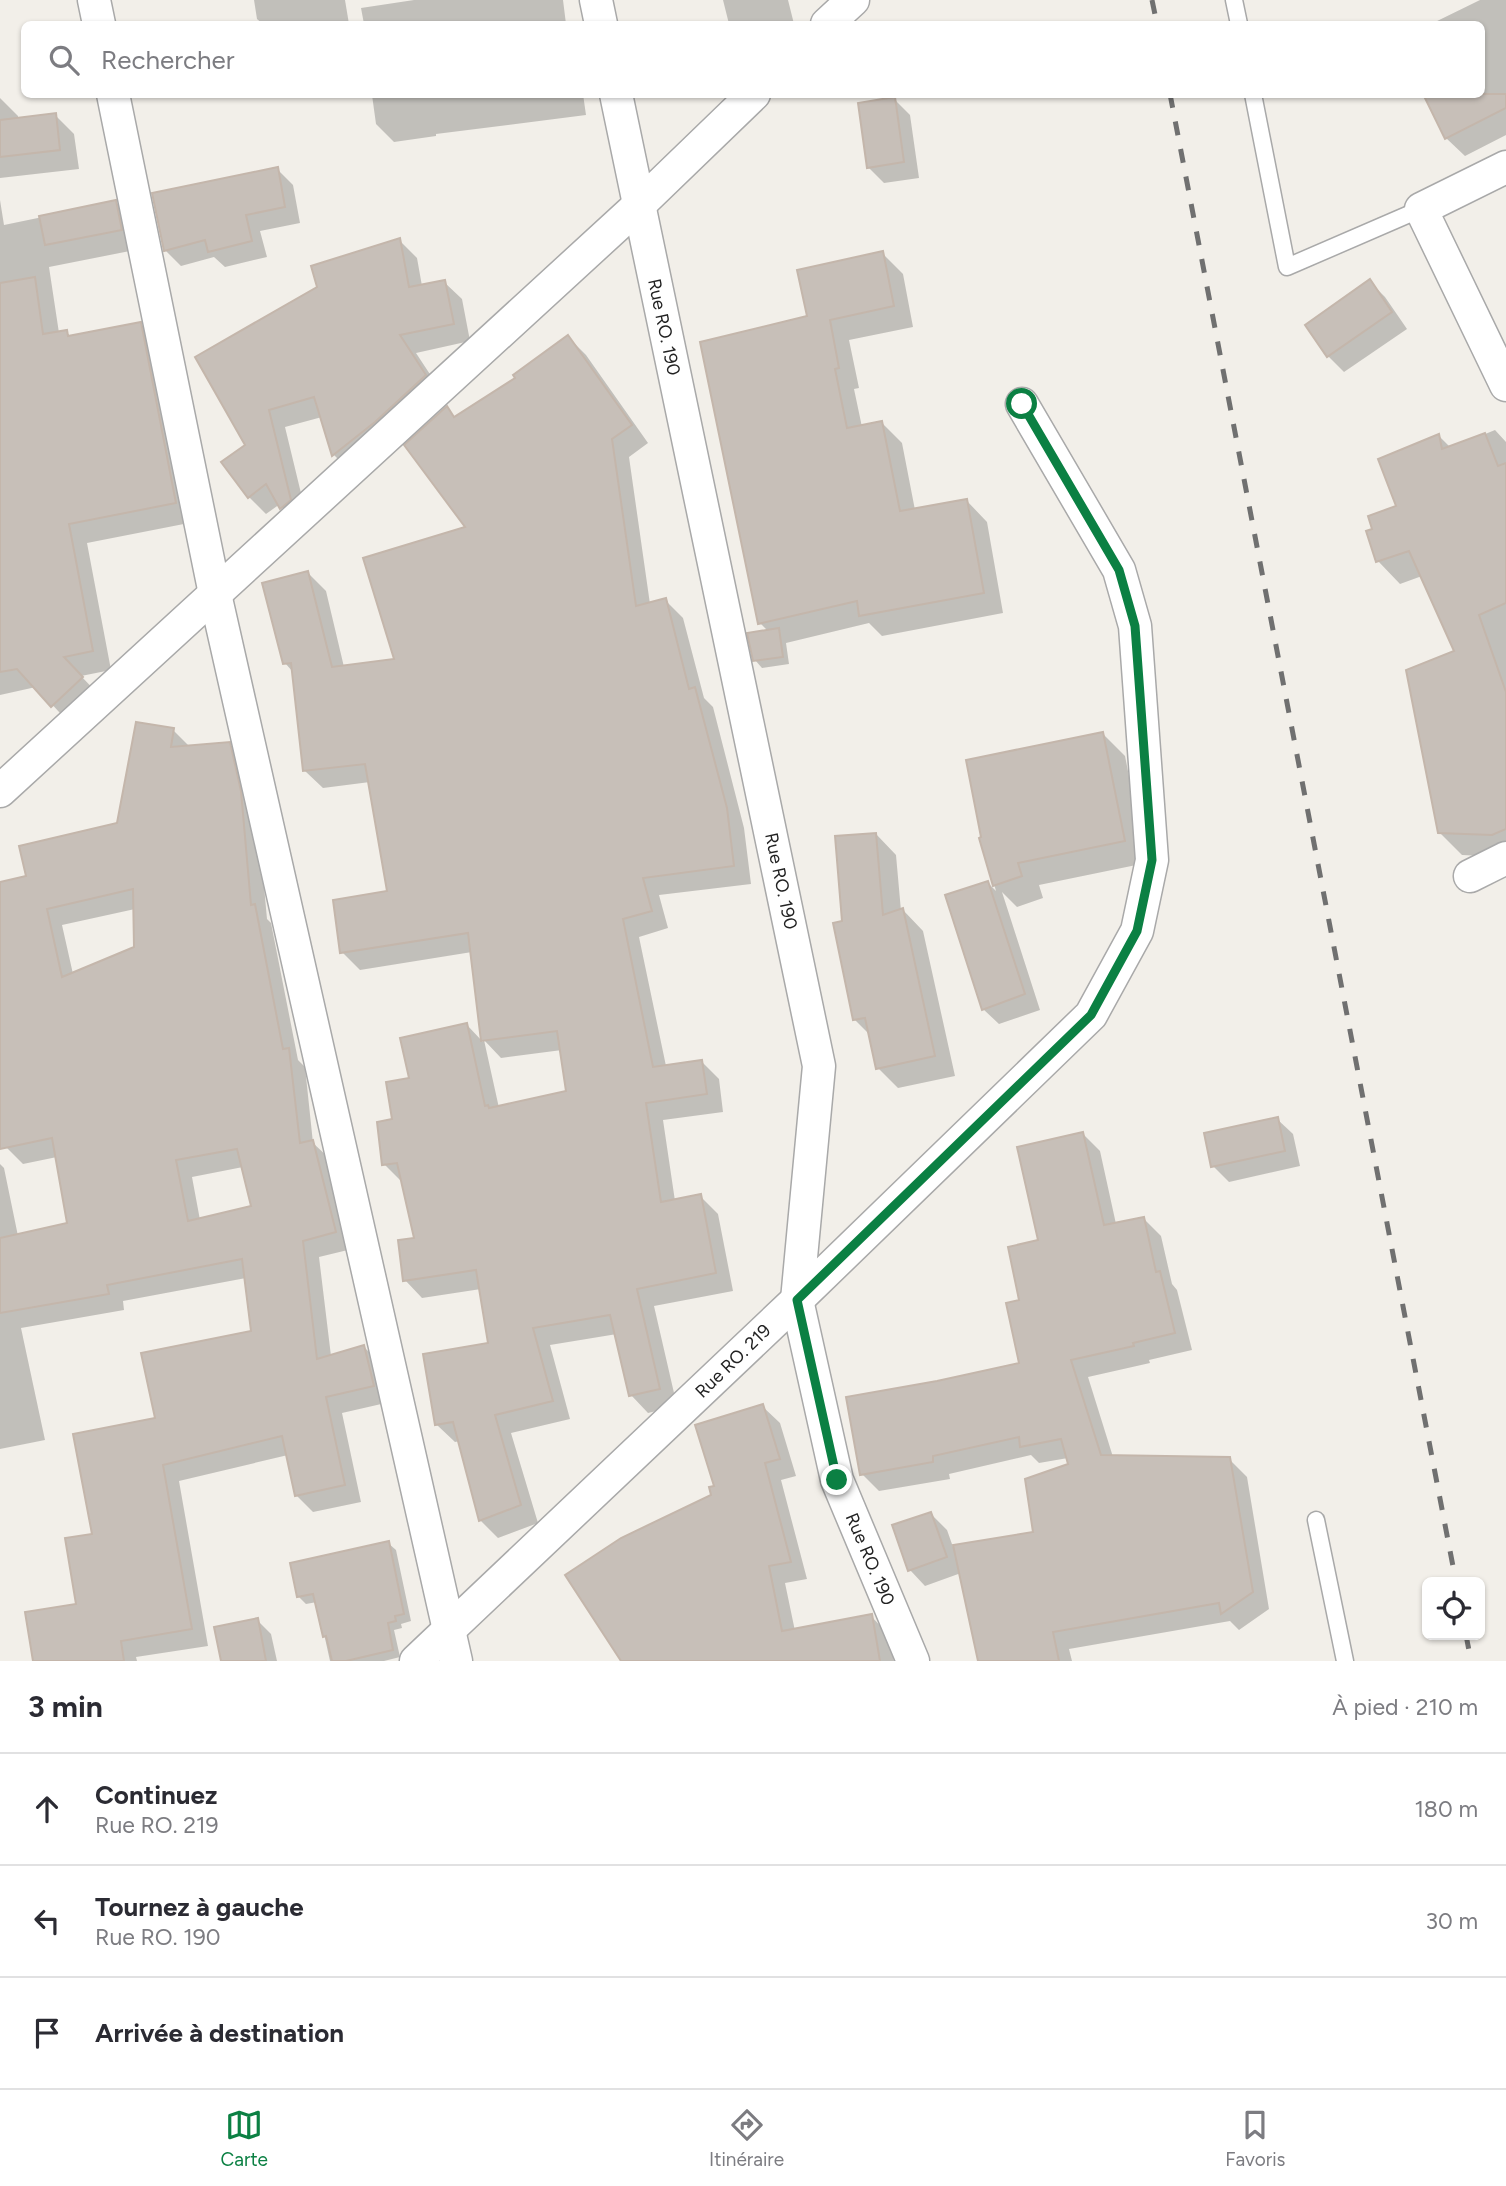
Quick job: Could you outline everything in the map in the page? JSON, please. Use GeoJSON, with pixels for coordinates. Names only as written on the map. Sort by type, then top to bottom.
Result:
{"type":"FeatureCollection","features":[{"type":"Feature","properties":{"kind":"street"},"geometry":{"type":"LineString","coordinates":[[94,0],[98,21]]}},
{"type":"Feature","properties":{"kind":"street"},"geometry":{"type":"LineString","coordinates":[[596,0],[600,21]]}},
{"type":"Feature","properties":{"kind":"street"},"geometry":{"type":"LineString","coordinates":[[830,21],[853,0]]}},
{"type":"Feature","properties":{"kind":"street"},"geometry":{"type":"LineString","coordinates":[[114,98],[215,594],[456,1661]]}},
{"type":"Feature","properties":{"kind":"street","name":"Rue RO. 190"},"geometry":{"type":"LineString","coordinates":[[617,98],[819,1066],[797,1300],[837,1480],[913,1661]]}},
{"type":"Feature","properties":{"kind":"street"},"geometry":{"type":"LineString","coordinates":[[0,791],[638,206],[750,98]]}},
{"type":"Feature","properties":{"kind":"street"},"geometry":{"type":"LineString","coordinates":[[1506,167],[1421,209],[1506,385]]}},
{"type":"Feature","properties":{"kind":"street","name":"Rue RO. 219"},"geometry":{"type":"LineString","coordinates":[[416,1661],[797,1300],[1091,1015],[1137,931],[1152,860],[1135,626],[1119,570],[1022,404]]}},
{"type":"Feature","properties":{"kind":"street"},"geometry":{"type":"LineString","coordinates":[[1469,876],[1506,858]]}},
{"type":"Feature","properties":{"kind":"lane"},"geometry":{"type":"LineString","coordinates":[[1234,0],[1238,21]]}},
{"type":"Feature","properties":{"kind":"lane"},"geometry":{"type":"LineString","coordinates":[[1254,98],[1287,267],[1421,209]]}},
{"type":"Feature","properties":{"kind":"lane"},"geometry":{"type":"LineString","coordinates":[[1317,1520],[1345,1661]]}},
{"type":"Feature","properties":{"kind":"building"},"geometry":{"type":"Polygon","coordinates":[[[1485,94],[1506,94],[1506,108],[1445,139],[1425,98],[1485,98],[1485,94]]]}},
{"type":"Feature","properties":{"kind":"building"},"geometry":{"type":"Polygon","coordinates":[[[895,98],[904,162],[867,168],[858,103],[895,98]]]}},
{"type":"Feature","properties":{"kind":"building"},"geometry":{"type":"Polygon","coordinates":[[[56,113],[60,150],[0,157],[0,120],[56,113]]]}},
{"type":"Feature","properties":{"kind":"building"},"geometry":{"type":"Polygon","coordinates":[[[278,167],[285,207],[246,215],[252,241],[208,252],[205,240],[164,251],[152,193],[278,167]]]}},
{"type":"Feature","properties":{"kind":"building"},"geometry":{"type":"Polygon","coordinates":[[[116,200],[122,230],[45,245],[39,216],[116,200]]]}},
{"type":"Feature","properties":{"kind":"building"},"geometry":{"type":"Polygon","coordinates":[[[400,238],[409,287],[445,280],[454,324],[400,335],[426,375],[375,422],[332,456],[314,397],[269,410],[291,500],[280,509],[266,484],[248,498],[221,462],[245,445],[195,357],[317,287],[311,266],[400,238]]]}},
{"type":"Feature","properties":{"kind":"building"},"geometry":{"type":"Polygon","coordinates":[[[883,251],[894,306],[830,320],[839,368],[835,369],[847,428],[882,421],[900,511],[967,499],[984,593],[859,616],[857,601],[758,624],[700,342],[807,316],[797,270],[883,251]]]}},
{"type":"Feature","properties":{"kind":"building"},"geometry":{"type":"Polygon","coordinates":[[[35,277],[43,334],[67,330],[68,336],[141,322],[176,503],[69,524],[93,651],[64,657],[83,677],[51,707],[17,669],[0,672],[0,283],[35,277]]]}},
{"type":"Feature","properties":{"kind":"building"},"geometry":{"type":"Polygon","coordinates":[[[1370,279],[1392,312],[1327,357],[1305,325],[1370,279]]]}},
{"type":"Feature","properties":{"kind":"building"},"geometry":{"type":"Polygon","coordinates":[[[568,335],[632,425],[612,439],[636,606],[666,598],[689,689],[695,687],[727,808],[734,866],[643,878],[652,911],[623,919],[653,1067],[702,1060],[707,1094],[646,1103],[661,1202],[701,1194],[716,1273],[637,1289],[660,1389],[629,1396],[610,1315],[533,1328],[553,1401],[495,1415],[521,1505],[479,1521],[453,1422],[435,1425],[423,1354],[488,1343],[476,1270],[403,1281],[398,1240],[414,1238],[397,1163],[382,1165],[377,1122],[392,1119],[386,1082],[409,1078],[400,1038],[467,1023],[485,1106],[488,1105],[489,1108],[566,1091],[557,1031],[481,1041],[468,933],[340,953],[333,900],[387,891],[365,764],[303,771],[291,663],[283,664],[262,583],[308,571],[332,667],[394,659],[363,558],[465,527],[404,445],[447,406],[454,417],[515,378],[513,375],[568,335]]]}},
{"type":"Feature","properties":{"kind":"building"},"geometry":{"type":"Polygon","coordinates":[[[1485,433],[1498,466],[1506,463],[1506,603],[1479,615],[1506,692],[1506,829],[1492,835],[1438,833],[1406,670],[1454,651],[1409,551],[1376,562],[1366,531],[1372,529],[1368,516],[1396,506],[1378,459],[1439,434],[1442,449],[1485,433]]]}},
{"type":"Feature","properties":{"kind":"building"},"geometry":{"type":"Polygon","coordinates":[[[779,628],[783,657],[753,661],[747,633],[779,628]]]}},
{"type":"Feature","properties":{"kind":"building"},"geometry":{"type":"Polygon","coordinates":[[[136,722],[174,728],[171,747],[230,742],[241,791],[251,905],[255,904],[283,1049],[289,1048],[300,1143],[313,1140],[336,1232],[303,1241],[317,1359],[364,1345],[374,1386],[326,1397],[345,1485],[295,1496],[282,1436],[163,1465],[192,1629],[121,1641],[124,1661],[33,1661],[25,1612],[76,1604],[65,1538],[92,1534],[73,1434],[155,1418],[141,1353],[251,1331],[242,1259],[107,1285],[109,1294],[0,1313],[0,1238],[67,1223],[52,1138],[0,1149],[0,882],[26,876],[19,846],[117,823],[136,722]],[[133,889],[47,909],[62,977],[134,947],[133,889]],[[237,1149],[176,1160],[188,1221],[251,1206],[237,1149]]]}},
{"type":"Feature","properties":{"kind":"building"},"geometry":{"type":"Polygon","coordinates":[[[1103,732],[1125,841],[1018,863],[1022,876],[993,886],[979,838],[981,837],[966,760],[1103,732]]]}},
{"type":"Feature","properties":{"kind":"building"},"geometry":{"type":"Polygon","coordinates":[[[876,833],[883,915],[903,908],[935,1056],[876,1069],[865,1018],[853,1020],[833,923],[842,921],[835,836],[876,833]]]}},
{"type":"Feature","properties":{"kind":"building"},"geometry":{"type":"Polygon","coordinates":[[[988,881],[1025,994],[982,1010],[945,895],[988,881]]]}},
{"type":"Feature","properties":{"kind":"building"},"geometry":{"type":"Polygon","coordinates":[[[1278,1117],[1285,1151],[1211,1167],[1204,1133],[1278,1117]]]}},
{"type":"Feature","properties":{"kind":"building"},"geometry":{"type":"Polygon","coordinates":[[[1083,1132],[1104,1225],[1144,1217],[1156,1272],[1160,1271],[1175,1333],[1133,1343],[1134,1346],[1071,1360],[1101,1455],[1230,1457],[1253,1592],[1221,1614],[1219,1603],[1053,1632],[1059,1661],[978,1661],[953,1545],[1033,1532],[1025,1479],[1068,1464],[1061,1439],[1020,1447],[1019,1437],[933,1456],[933,1462],[860,1475],[846,1397],[1019,1363],[1006,1303],[1019,1300],[1008,1247],[1038,1240],[1017,1147],[1083,1132]]]}},
{"type":"Feature","properties":{"kind":"building"},"geometry":{"type":"Polygon","coordinates":[[[763,1404],[780,1459],[765,1463],[791,1562],[769,1566],[782,1631],[872,1614],[880,1661],[621,1661],[565,1575],[621,1538],[711,1495],[709,1487],[714,1486],[695,1425],[763,1404]]]}},
{"type":"Feature","properties":{"kind":"building"},"geometry":{"type":"Polygon","coordinates":[[[931,1512],[947,1557],[908,1571],[892,1525],[931,1512]]]}},
{"type":"Feature","properties":{"kind":"building"},"geometry":{"type":"Polygon","coordinates":[[[389,1541],[404,1614],[395,1616],[396,1621],[388,1623],[393,1650],[346,1661],[332,1661],[326,1636],[323,1637],[313,1594],[297,1597],[290,1563],[389,1541]]]}},
{"type":"Feature","properties":{"kind":"building"},"geometry":{"type":"Polygon","coordinates":[[[258,1618],[266,1661],[221,1661],[214,1627],[258,1618]]]}},
{"type":"Feature","properties":{"kind":"railway"},"geometry":{"type":"LineString","coordinates":[[1152,0],[1156,21]]}},
{"type":"Feature","properties":{"kind":"railway"},"geometry":{"type":"LineString","coordinates":[[1171,98],[1455,1577]]}},
{"type":"Feature","properties":{"kind":"railway"},"geometry":{"type":"LineString","coordinates":[[1467,1640],[1471,1661]]}},
{"type":"Feature","properties":{"kind":"route"},"geometry":{"type":"LineString","coordinates":[[837,1480],[797,1300],[1091,1015],[1137,931],[1152,860],[1135,626],[1119,570],[1022,404]]}}]}
